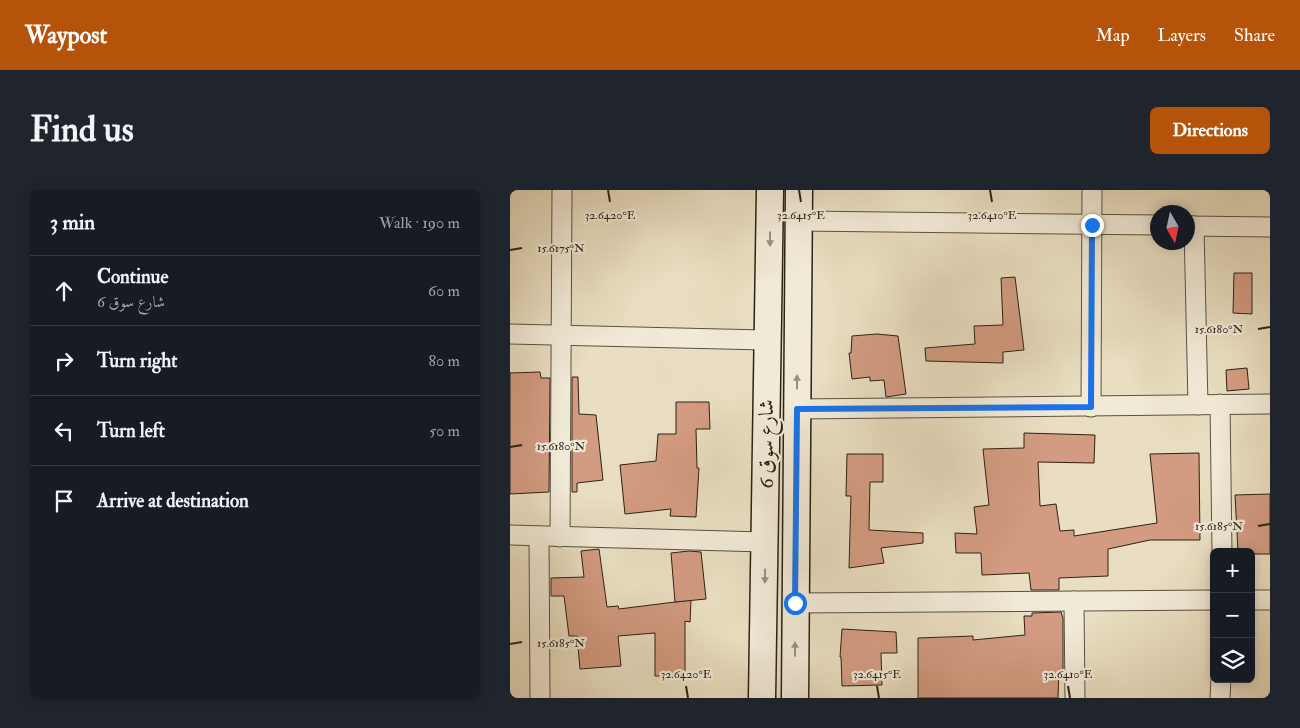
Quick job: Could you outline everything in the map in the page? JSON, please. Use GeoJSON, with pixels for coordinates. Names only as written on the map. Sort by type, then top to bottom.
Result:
{"type":"FeatureCollection","features":[{"type":"Feature","properties":{"kind":"street"},"geometry":{"type":"LineString","coordinates":[[560,536],[562,190]]}},
{"type":"Feature","properties":{"kind":"street","name":"شارع سوق 6"},"geometry":{"type":"LineString","coordinates":[[762,698],[766,340],[770,190]]}},
{"type":"Feature","properties":{"kind":"street","name":"شارع سوق 6"},"geometry":{"type":"LineString","coordinates":[[795,698],[798,221],[800,190]]}},
{"type":"Feature","properties":{"kind":"street"},"geometry":{"type":"LineString","coordinates":[[1091,407],[1092,190]]}},
{"type":"Feature","properties":{"kind":"street"},"geometry":{"type":"LineString","coordinates":[[798,221],[1150,226]]}},
{"type":"Feature","properties":{"kind":"street"},"geometry":{"type":"LineString","coordinates":[[1195,226],[1270,227]]}},
{"type":"Feature","properties":{"kind":"street"},"geometry":{"type":"LineString","coordinates":[[1192,250],[1198,405]]}},
{"type":"Feature","properties":{"kind":"street"},"geometry":{"type":"LineString","coordinates":[[510,334],[766,340]]}},
{"type":"Feature","properties":{"kind":"street"},"geometry":{"type":"LineString","coordinates":[[1220,404],[1222,548]]}},
{"type":"Feature","properties":{"kind":"street"},"geometry":{"type":"LineString","coordinates":[[797,409],[1270,404]]}},
{"type":"Feature","properties":{"kind":"street"},"geometry":{"type":"LineString","coordinates":[[510,535],[765,542]]}},
{"type":"Feature","properties":{"kind":"street"},"geometry":{"type":"LineString","coordinates":[[539,536],[540,698]]}},
{"type":"Feature","properties":{"kind":"street"},"geometry":{"type":"LineString","coordinates":[[795,603],[1210,600]]}},
{"type":"Feature","properties":{"kind":"street"},"geometry":{"type":"LineString","coordinates":[[1255,600],[1270,600]]}},
{"type":"Feature","properties":{"kind":"street"},"geometry":{"type":"LineString","coordinates":[[1074,601],[1075,698]]}},
{"type":"Feature","properties":{"kind":"street"},"geometry":{"type":"LineString","coordinates":[[1220,683],[1220,698]]}},
{"type":"Feature","properties":{"kind":"building"},"geometry":{"type":"Polygon","coordinates":[[[1234,273],[1252,273],[1252,314],[1233,313],[1234,273]]]}},
{"type":"Feature","properties":{"kind":"building"},"geometry":{"type":"Polygon","coordinates":[[[1015,277],[1024,350],[1003,352],[1003,363],[926,361],[925,348],[975,344],[974,326],[1003,325],[1001,278],[1015,277]]]}},
{"type":"Feature","properties":{"kind":"building"},"geometry":{"type":"Polygon","coordinates":[[[877,334],[898,336],[906,394],[886,397],[884,380],[870,381],[870,377],[852,379],[849,353],[851,353],[852,336],[877,334]]]}},
{"type":"Feature","properties":{"kind":"building"},"geometry":{"type":"Polygon","coordinates":[[[1247,368],[1249,389],[1227,391],[1226,370],[1247,368]]]}},
{"type":"Feature","properties":{"kind":"building"},"geometry":{"type":"Polygon","coordinates":[[[540,372],[541,378],[550,378],[549,492],[510,494],[510,373],[540,372]]]}},
{"type":"Feature","properties":{"kind":"building"},"geometry":{"type":"Polygon","coordinates":[[[572,377],[578,377],[579,414],[596,415],[603,480],[577,483],[577,492],[572,492],[572,377]]]}},
{"type":"Feature","properties":{"kind":"building"},"geometry":{"type":"Polygon","coordinates":[[[676,402],[709,402],[710,429],[696,429],[697,468],[699,468],[696,517],[670,516],[671,509],[625,514],[620,465],[656,461],[658,434],[676,434],[676,402]]]}},
{"type":"Feature","properties":{"kind":"building"},"geometry":{"type":"Polygon","coordinates":[[[1024,433],[1095,435],[1094,463],[1038,462],[1040,506],[1056,504],[1060,531],[1074,530],[1074,536],[1157,523],[1150,454],[1199,453],[1200,540],[1150,540],[1108,549],[1108,576],[1059,578],[1059,590],[1031,590],[1029,573],[982,575],[981,553],[956,553],[955,533],[977,534],[974,507],[989,505],[983,449],[1024,448],[1024,433]]]}},
{"type":"Feature","properties":{"kind":"building"},"geometry":{"type":"Polygon","coordinates":[[[847,454],[883,454],[883,482],[870,482],[869,530],[923,533],[923,543],[881,548],[884,563],[849,568],[851,496],[846,496],[847,454]]]}},
{"type":"Feature","properties":{"kind":"building"},"geometry":{"type":"Polygon","coordinates":[[[1270,494],[1270,554],[1255,554],[1255,548],[1238,548],[1235,495],[1270,494]]]}},
{"type":"Feature","properties":{"kind":"building"},"geometry":{"type":"Polygon","coordinates":[[[599,549],[607,607],[618,606],[619,609],[691,600],[690,622],[685,621],[685,676],[655,676],[655,633],[618,636],[621,666],[580,669],[577,636],[569,636],[564,596],[551,596],[551,578],[584,577],[581,551],[599,549]]]}},
{"type":"Feature","properties":{"kind":"building"},"geometry":{"type":"Polygon","coordinates":[[[701,552],[706,599],[675,602],[671,553],[701,552]]]}},
{"type":"Feature","properties":{"kind":"building"},"geometry":{"type":"Polygon","coordinates":[[[1061,612],[1063,618],[1063,670],[1059,670],[1058,698],[918,698],[918,638],[973,636],[973,640],[1025,635],[1024,616],[1032,616],[1032,613],[1061,612]]]}},
{"type":"Feature","properties":{"kind":"building"},"geometry":{"type":"Polygon","coordinates":[[[842,629],[896,632],[897,653],[881,653],[882,685],[842,686],[840,657],[842,629]]]}},
{"type":"Feature","properties":{"kind":"route"},"geometry":{"type":"LineString","coordinates":[[795,603],[797,409],[1091,407],[1092,225]]}}]}
